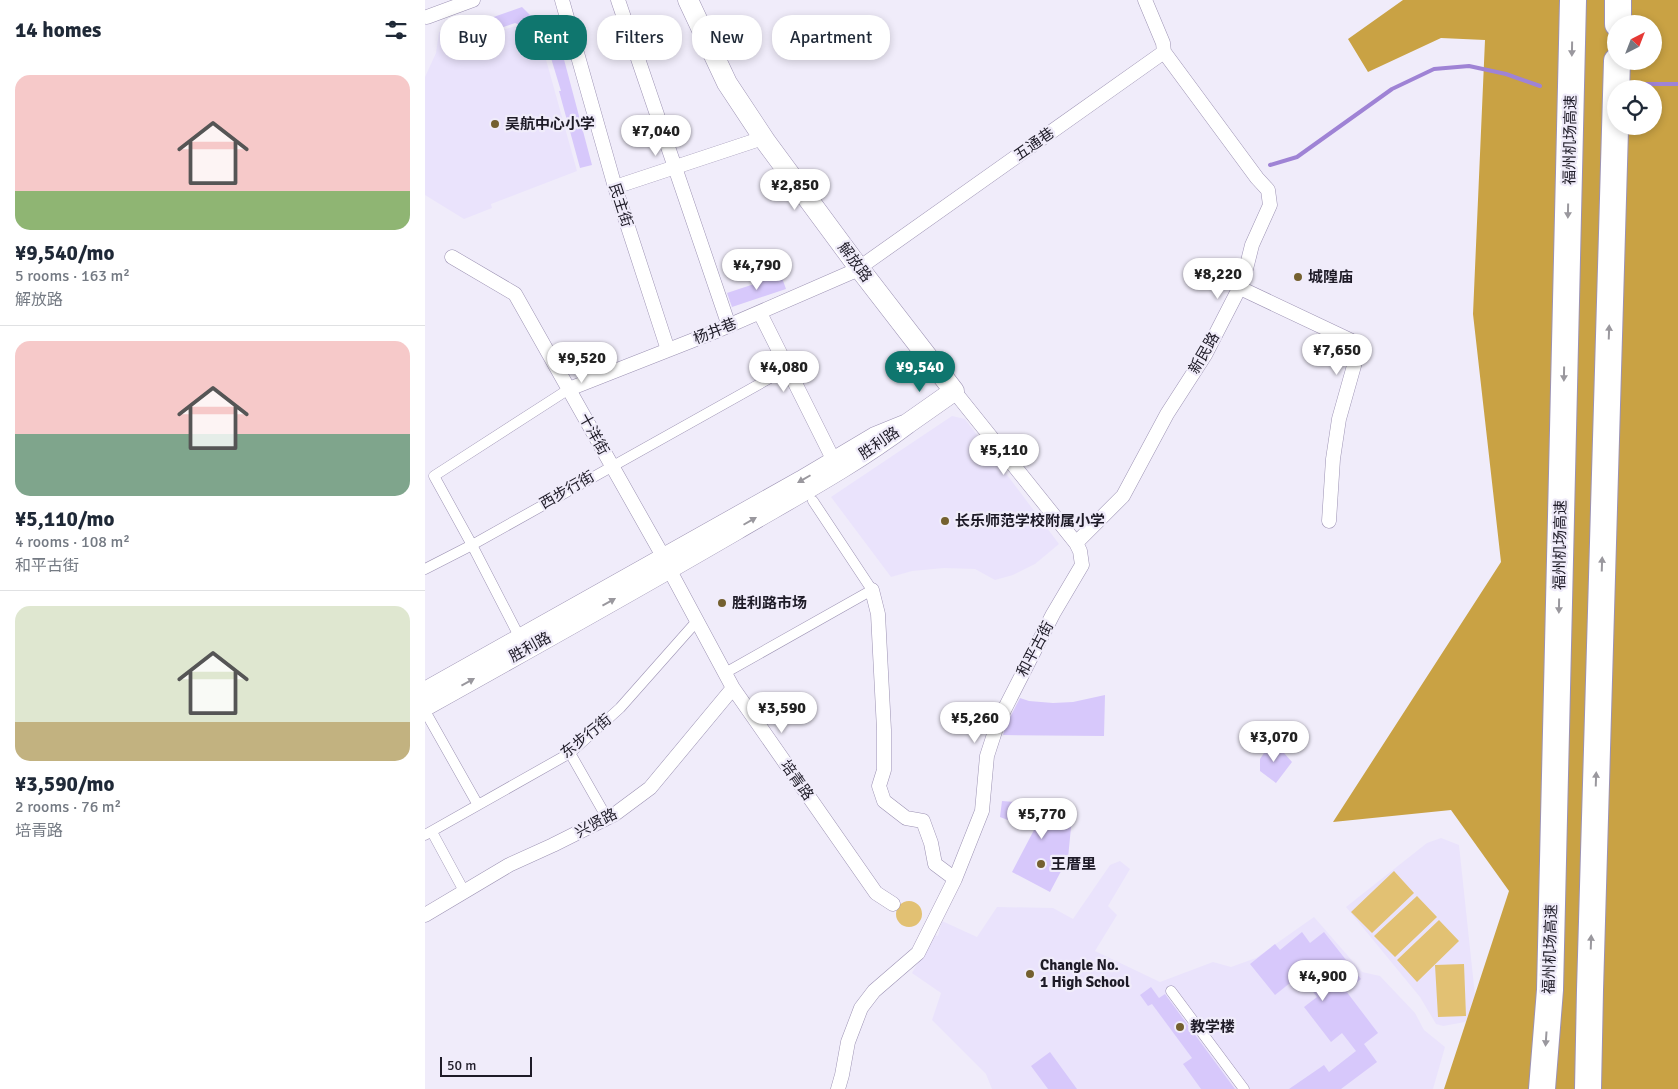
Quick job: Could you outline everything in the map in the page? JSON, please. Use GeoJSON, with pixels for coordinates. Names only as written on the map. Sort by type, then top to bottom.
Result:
{"type":"FeatureCollection","features":[{"type":"Feature","properties":{"kind":"highway","name":"福州机场高速"},"geometry":{"type":"LineString","coordinates":[[1543,1089],[1550,990],[1573,0]]}},
{"type":"Feature","properties":{"kind":"highway"},"geometry":{"type":"LineString","coordinates":[[1618,15],[1619,0]]}},
{"type":"Feature","properties":{"kind":"highway"},"geometry":{"type":"LineString","coordinates":[[1589,1089],[1590,990],[1617,70]]}},
{"type":"Feature","properties":{"kind":"main road","name":"解放路"},"geometry":{"type":"LineString","coordinates":[[687,0],[727,83],[766,142],[859,268],[954,391]]}},
{"type":"Feature","properties":{"kind":"main road"},"geometry":{"type":"LineString","coordinates":[[907,424],[954,391]]}},
{"type":"Feature","properties":{"kind":"main road","name":"胜利路"},"geometry":{"type":"LineString","coordinates":[[425,692],[520,638],[667,564],[875,437],[907,424]]}},
{"type":"Feature","properties":{"kind":"main road","name":"胜利路"},"geometry":{"type":"LineString","coordinates":[[425,706],[667,564],[879,445],[907,424]]}},
{"type":"Feature","properties":{"kind":"street"},"geometry":{"type":"LineString","coordinates":[[427,17],[473,0]]}},
{"type":"Feature","properties":{"kind":"street","name":"民主街"},"geometry":{"type":"LineString","coordinates":[[562,0],[615,187],[669,350]]}},
{"type":"Feature","properties":{"kind":"street"},"geometry":{"type":"LineString","coordinates":[[618,0],[729,326]]}},
{"type":"Feature","properties":{"kind":"street"},"geometry":{"type":"LineString","coordinates":[[1145,0],[1163,43],[1164,52]]}},
{"type":"Feature","properties":{"kind":"street","name":"五通巷"},"geometry":{"type":"LineString","coordinates":[[859,268],[1164,52]]}},
{"type":"Feature","properties":{"kind":"street","name":"新民路"},"geometry":{"type":"LineString","coordinates":[[1076,543],[1123,496],[1167,414],[1205,355],[1240,288],[1252,246],[1271,204],[1268,190],[1257,178],[1164,52]]}},
{"type":"Feature","properties":{"kind":"street"},"geometry":{"type":"LineString","coordinates":[[615,187],[757,140]]}},
{"type":"Feature","properties":{"kind":"street","name":"十洋街"},"geometry":{"type":"LineString","coordinates":[[452,257],[515,294],[667,564]]}},
{"type":"Feature","properties":{"kind":"street","name":"杨井巷"},"geometry":{"type":"LineString","coordinates":[[569,389],[729,326],[859,268]]}},
{"type":"Feature","properties":{"kind":"street"},"geometry":{"type":"LineString","coordinates":[[1240,288],[1350,340],[1359,348],[1339,419],[1333,459],[1329,521]]}},
{"type":"Feature","properties":{"kind":"street"},"geometry":{"type":"LineString","coordinates":[[760,313],[834,461]]}},
{"type":"Feature","properties":{"kind":"street","name":"西步行街"},"geometry":{"type":"LineString","coordinates":[[425,568],[472,545],[788,368]]}},
{"type":"Feature","properties":{"kind":"street"},"geometry":{"type":"LineString","coordinates":[[520,638],[434,476],[569,389]]}},
{"type":"Feature","properties":{"kind":"street"},"geometry":{"type":"LineString","coordinates":[[954,391],[1076,543]]}},
{"type":"Feature","properties":{"kind":"street"},"geometry":{"type":"LineString","coordinates":[[813,501],[872,590],[878,614],[884,730],[884,770],[879,786],[885,801],[906,818],[923,821],[931,844],[935,864],[955,879]]}},
{"type":"Feature","properties":{"kind":"street","name":"和平古街"},"geometry":{"type":"LineString","coordinates":[[838,1089],[848,1042],[861,1008],[874,991],[918,954],[955,879],[981,811],[987,756],[998,722],[1053,614],[1082,565],[1080,551],[1076,543]]}},
{"type":"Feature","properties":{"kind":"street","name":"培青路"},"geometry":{"type":"LineString","coordinates":[[667,564],[733,688],[876,893],[893,904]]}},
{"type":"Feature","properties":{"kind":"street"},"geometry":{"type":"LineString","coordinates":[[725,673],[872,590]]}},
{"type":"Feature","properties":{"kind":"street","name":"东步行街"},"geometry":{"type":"LineString","coordinates":[[428,833],[570,753],[620,708],[697,622]]}},
{"type":"Feature","properties":{"kind":"street","name":"兴贤路"},"geometry":{"type":"LineString","coordinates":[[425,915],[509,865],[615,814],[650,788],[733,688]]}},
{"type":"Feature","properties":{"kind":"street"},"geometry":{"type":"LineString","coordinates":[[425,710],[478,805]]}},
{"type":"Feature","properties":{"kind":"street"},"geometry":{"type":"LineString","coordinates":[[570,753],[607,818]]}},
{"type":"Feature","properties":{"kind":"street"},"geometry":{"type":"LineString","coordinates":[[428,833],[464,892]]}},
{"type":"Feature","properties":{"kind":"street"},"geometry":{"type":"LineString","coordinates":[[1171,991],[1243,1089]]}},
{"type":"Feature","properties":{"kind":"shaded area"},"geometry":{"type":"Polygon","coordinates":[[[1403,0],[1678,0],[1678,1089],[1444,1089],[1509,891],[1451,810],[1333,822],[1501,562],[1473,314],[1485,40],[1441,38],[1368,72],[1348,39],[1403,0]]]}},
{"type":"Feature","properties":{"kind":"shaded area","name":"吴航中心小学"},"geometry":{"type":"Polygon","coordinates":[[[515,26],[515,60],[546,60],[577,171],[491,204],[492,208],[464,219],[425,195],[425,77],[436,53],[439,32],[440,60],[505,60],[505,29],[515,26]]]}},
{"type":"Feature","properties":{"kind":"shaded area","name":"长乐师范学校附属小学"},"geometry":{"type":"Polygon","coordinates":[[[952,416],[965,419],[1059,544],[1035,564],[1013,575],[995,580],[975,569],[944,568],[912,571],[891,577],[831,497],[952,416]]]}},
{"type":"Feature","properties":{"kind":"shaded area"},"geometry":{"type":"Polygon","coordinates":[[[1441,838],[1459,845],[1476,1005],[1465,1022],[1443,1026],[1436,1024],[1420,997],[1346,907],[1427,843],[1441,838]]]}},
{"type":"Feature","properties":{"kind":"shaded area","name":"Changle No. 1 High School"},"geometry":{"type":"Polygon","coordinates":[[[1120,861],[1130,869],[1108,906],[1117,915],[1095,951],[1160,982],[1213,962],[1231,967],[1256,958],[1314,917],[1362,972],[1380,976],[1415,1013],[1424,1030],[1445,1047],[1433,1089],[992,1089],[986,1074],[932,1020],[941,993],[912,973],[932,934],[938,936],[942,921],[977,937],[997,907],[1053,908],[1073,919],[1110,865],[1120,861]]]}},
{"type":"Feature","properties":{"kind":"shaded area"},"geometry":{"type":"Polygon","coordinates":[[[1394,871],[1414,893],[1372,933],[1351,912],[1394,871]]]}},
{"type":"Feature","properties":{"kind":"shaded area"},"geometry":{"type":"Polygon","coordinates":[[[1417,896],[1437,917],[1395,957],[1374,936],[1417,896]]]}},
{"type":"Feature","properties":{"kind":"shaded area"},"geometry":{"type":"Polygon","coordinates":[[[909,901],[918,905],[922,914],[918,923],[909,927],[900,923],[896,914],[900,905],[909,901]]]}},
{"type":"Feature","properties":{"kind":"shaded area"},"geometry":{"type":"Polygon","coordinates":[[[1439,920],[1459,941],[1417,982],[1397,960],[1439,920]]]}},
{"type":"Feature","properties":{"kind":"shaded area"},"geometry":{"type":"Polygon","coordinates":[[[1464,964],[1466,1016],[1438,1017],[1435,965],[1464,964]]]}},
{"type":"Feature","properties":{"kind":"building"},"geometry":{"type":"Polygon","coordinates":[[[522,7],[530,15],[515,15],[515,23],[505,26],[505,15],[499,15],[522,7]]]}},
{"type":"Feature","properties":{"kind":"building"},"geometry":{"type":"Polygon","coordinates":[[[552,60],[564,60],[592,165],[580,168],[559,91],[561,91],[552,60]]]}},
{"type":"Feature","properties":{"kind":"building"},"geometry":{"type":"Polygon","coordinates":[[[781,275],[786,289],[732,307],[727,293],[781,275]]]}},
{"type":"Feature","properties":{"kind":"building"},"geometry":{"type":"Polygon","coordinates":[[[1105,695],[1104,736],[1003,735],[1020,698],[1029,701],[1053,703],[1073,702],[1105,695]]]}},
{"type":"Feature","properties":{"kind":"building"},"geometry":{"type":"Polygon","coordinates":[[[1277,745],[1292,762],[1276,783],[1260,771],[1260,759],[1268,747],[1277,745]]]}},
{"type":"Feature","properties":{"kind":"building"},"geometry":{"type":"Polygon","coordinates":[[[1002,801],[1073,807],[1068,858],[1050,892],[1012,872],[1034,830],[1000,817],[1002,801]]]}},
{"type":"Feature","properties":{"kind":"building"},"geometry":{"type":"Polygon","coordinates":[[[1302,932],[1310,943],[1324,932],[1361,979],[1346,991],[1378,1033],[1364,1044],[1377,1062],[1341,1089],[1289,1089],[1324,1065],[1329,1072],[1356,1051],[1342,1033],[1331,1042],[1304,1007],[1317,997],[1300,975],[1275,995],[1250,964],[1275,944],[1280,950],[1302,932]]]}},
{"type":"Feature","properties":{"kind":"building","name":"教学楼"},"geometry":{"type":"Polygon","coordinates":[[[1151,987],[1159,998],[1165,994],[1235,1089],[1201,1089],[1183,1064],[1192,1058],[1152,1004],[1148,1006],[1140,995],[1151,987]]]}},
{"type":"Feature","properties":{"kind":"building"},"geometry":{"type":"Polygon","coordinates":[[[1050,1052],[1077,1089],[1048,1089],[1031,1066],[1050,1052]]]}},
{"type":"Feature","properties":{"kind":"waterway"},"geometry":{"type":"LineString","coordinates":[[1270,165],[1297,157],[1392,89],[1434,69],[1469,66],[1506,74],[1540,86]]}},
{"type":"Feature","properties":{"kind":"waterway"},"geometry":{"type":"LineString","coordinates":[[1662,84],[1678,84]]}},
{"type":"Feature","properties":{"kind":"place","name":"吴航中心小学"},"geometry":{"type":"Point","coordinates":[495,124]}},
{"type":"Feature","properties":{"kind":"place","name":"城隍庙"},"geometry":{"type":"Point","coordinates":[1298,277]}},
{"type":"Feature","properties":{"kind":"place","name":"长乐师范学校附属小学"},"geometry":{"type":"Point","coordinates":[945,521]}},
{"type":"Feature","properties":{"kind":"place","name":"胜利路市场"},"geometry":{"type":"Point","coordinates":[722,603]}},
{"type":"Feature","properties":{"kind":"place","name":"王厝里"},"geometry":{"type":"Point","coordinates":[1041,864]}},
{"type":"Feature","properties":{"kind":"place","name":"Changle No. 1 High School"},"geometry":{"type":"Point","coordinates":[1030,974]}},
{"type":"Feature","properties":{"kind":"place","name":"教学楼"},"geometry":{"type":"Point","coordinates":[1180,1027]}}]}
